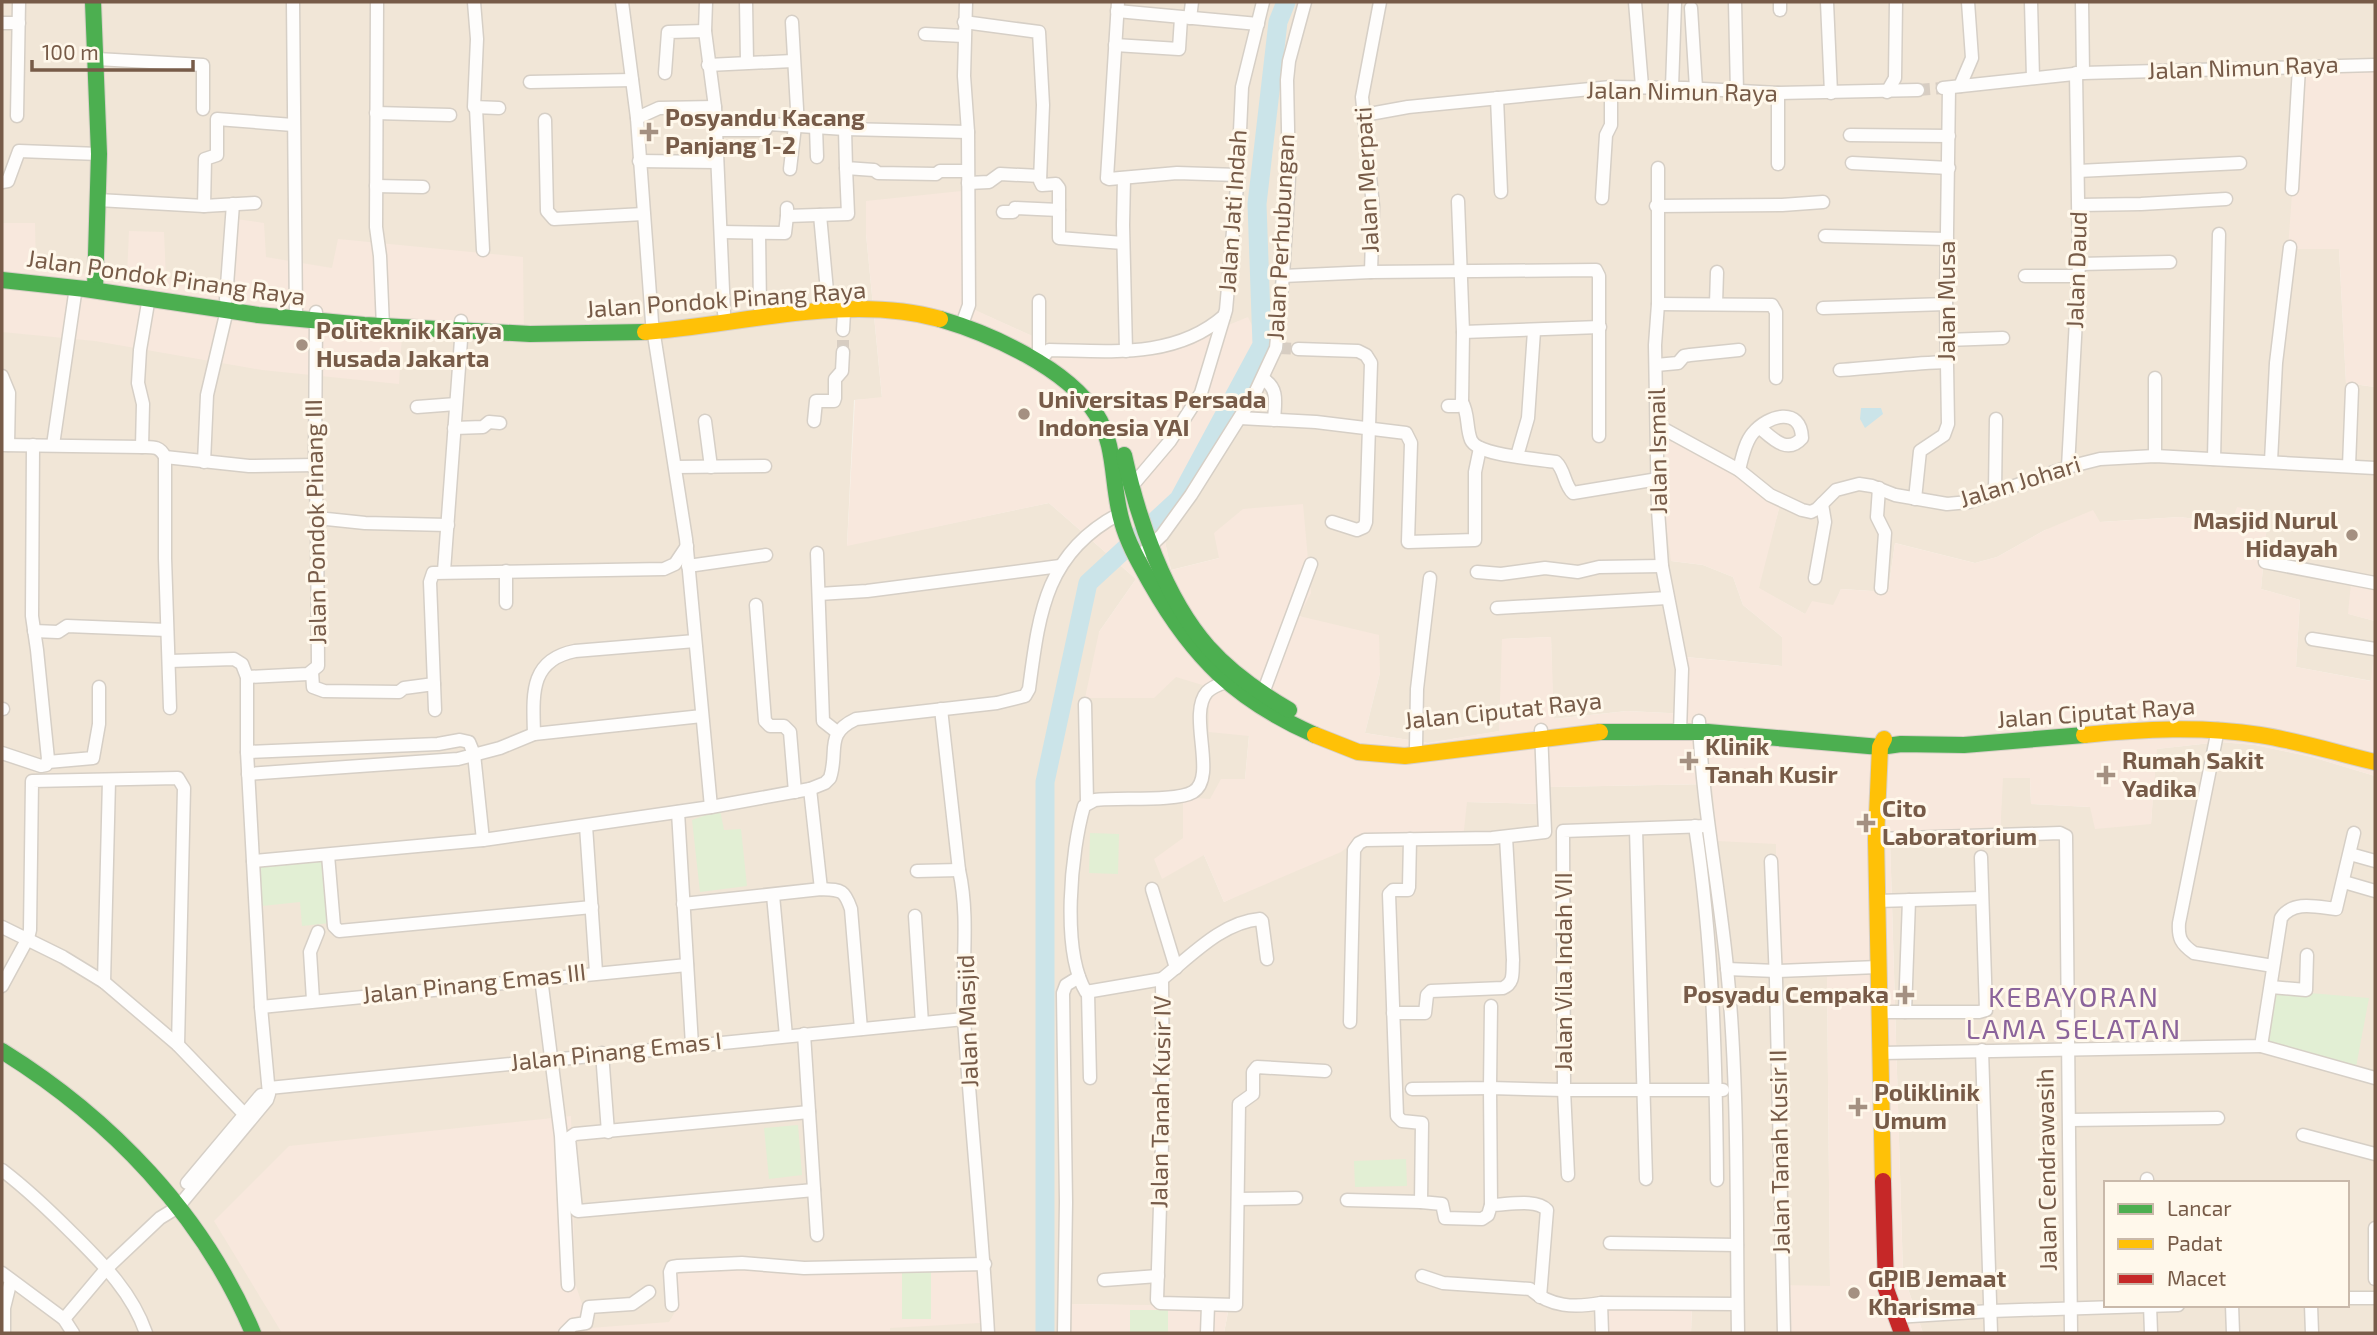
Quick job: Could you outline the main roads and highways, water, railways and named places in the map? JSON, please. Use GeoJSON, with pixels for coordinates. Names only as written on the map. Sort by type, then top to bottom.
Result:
{"type":"FeatureCollection","features":[{"type":"Feature","properties":{"kind":"main road"},"geometry":{"type":"LineString","coordinates":[[93,2],[99,154],[95,286]]}},
{"type":"Feature","properties":{"kind":"main road","name":"Jalan Pondok Pinang Raya"},"geometry":{"type":"LineString","coordinates":[[2,278],[95,286],[296,314],[543,334],[844,312],[894,311],[963,323],[1041,354],[1070,371],[1096,393],[1119,437],[1130,487],[1126,522]]}},
{"type":"Feature","properties":{"kind":"main road","name":"Jalan Pondok Pinang Raya"},"geometry":{"type":"LineString","coordinates":[[2,278],[76,288],[95,286],[149,297],[187,299]]}},
{"type":"Feature","properties":{"kind":"main road","name":"Jalan Pondok Pinang Raya"},"geometry":{"type":"LineString","coordinates":[[652,327],[724,313],[828,302],[894,301],[927,306],[1037,361],[1087,401],[1100,419],[1110,442],[1126,522]]}},
{"type":"Feature","properties":{"kind":"main road","name":"Jalan Ciputat Raya"},"geometry":{"type":"LineString","coordinates":[[1126,522],[1182,611],[1208,646],[1223,662],[1263,692],[1310,720],[1350,738],[1371,744],[1416,747],[1541,735]]}},
{"type":"Feature","properties":{"kind":"main road","name":"Jalan Ciputat Raya"},"geometry":{"type":"LineString","coordinates":[[1126,522],[1142,545],[1183,635],[1201,658],[1226,682],[1259,705],[1302,728],[1344,748],[1370,754],[1413,756],[1607,722],[1699,726],[1889,743],[1964,745],[2137,730],[2218,729],[2273,737],[2375,762]]}},
{"type":"Feature","properties":{"kind":"main road"},"geometry":{"type":"LineString","coordinates":[[1889,743],[1876,839],[1878,967],[1886,1289],[1902,1333]]}},
{"type":"Feature","properties":{"kind":"main road"},"geometry":{"type":"LineString","coordinates":[[2,1051],[54,1083],[106,1126],[150,1171],[228,1282],[253,1333]]}},
{"type":"Feature","properties":{"kind":"water"},"geometry":{"type":"Polygon","coordinates":[[[1861,408],[1881,408],[1883,414],[1865,428],[1860,419],[1861,408]]]}},
{"type":"Feature","properties":{"kind":"waterway"},"geometry":{"type":"LineString","coordinates":[[1045,1333],[1045,782],[1088,583],[1179,499],[1262,345],[1257,204],[1278,22],[1286,2]]}},
{"type":"Feature","properties":{"kind":"tunnel"},"geometry":{"type":"LineString","coordinates":[[1918,90],[1943,88]]}},
{"type":"Feature","properties":{"kind":"tunnel"},"geometry":{"type":"LineString","coordinates":[[843,330],[843,352]]}},
{"type":"Feature","properties":{"kind":"tunnel"},"geometry":{"type":"LineString","coordinates":[[1279,348],[1298,349]]}},
{"type":"Feature","properties":{"kind":"place","name":"Posyandu Kacang Panjang 1-2"},"geometry":{"type":"Point","coordinates":[649,132]}},
{"type":"Feature","properties":{"kind":"place","name":"Politeknik Karya Husada Jakarta"},"geometry":{"type":"Point","coordinates":[302,345]}},
{"type":"Feature","properties":{"kind":"place","name":"Universitas Persada Indonesia YAI"},"geometry":{"type":"Point","coordinates":[1024,414]}},
{"type":"Feature","properties":{"kind":"place","name":"Masjid Nurul Hidayah"},"geometry":{"type":"Point","coordinates":[2352,535]}},
{"type":"Feature","properties":{"kind":"place","name":"Klinik Tanah Kusir"},"geometry":{"type":"Point","coordinates":[1689,761]}},
{"type":"Feature","properties":{"kind":"place","name":"Rumah Sakit Yadika"},"geometry":{"type":"Point","coordinates":[2106,775]}},
{"type":"Feature","properties":{"kind":"place","name":"Cito Laboratorium"},"geometry":{"type":"Point","coordinates":[1866,823]}},
{"type":"Feature","properties":{"kind":"place","name":"Posyadu Cempaka"},"geometry":{"type":"Point","coordinates":[1905,995]}},
{"type":"Feature","properties":{"kind":"place","name":"Poliklinik Umum"},"geometry":{"type":"Point","coordinates":[1858,1107]}},
{"type":"Feature","properties":{"kind":"place","name":"GPIB Jemaat Kharisma"},"geometry":{"type":"Point","coordinates":[1854,1293]}},
{"type":"Feature","properties":{"kind":"district","name":"KEBAYORAN LAMA SELATAN"},"geometry":{"type":"Point","coordinates":[2074,1013]}}]}
